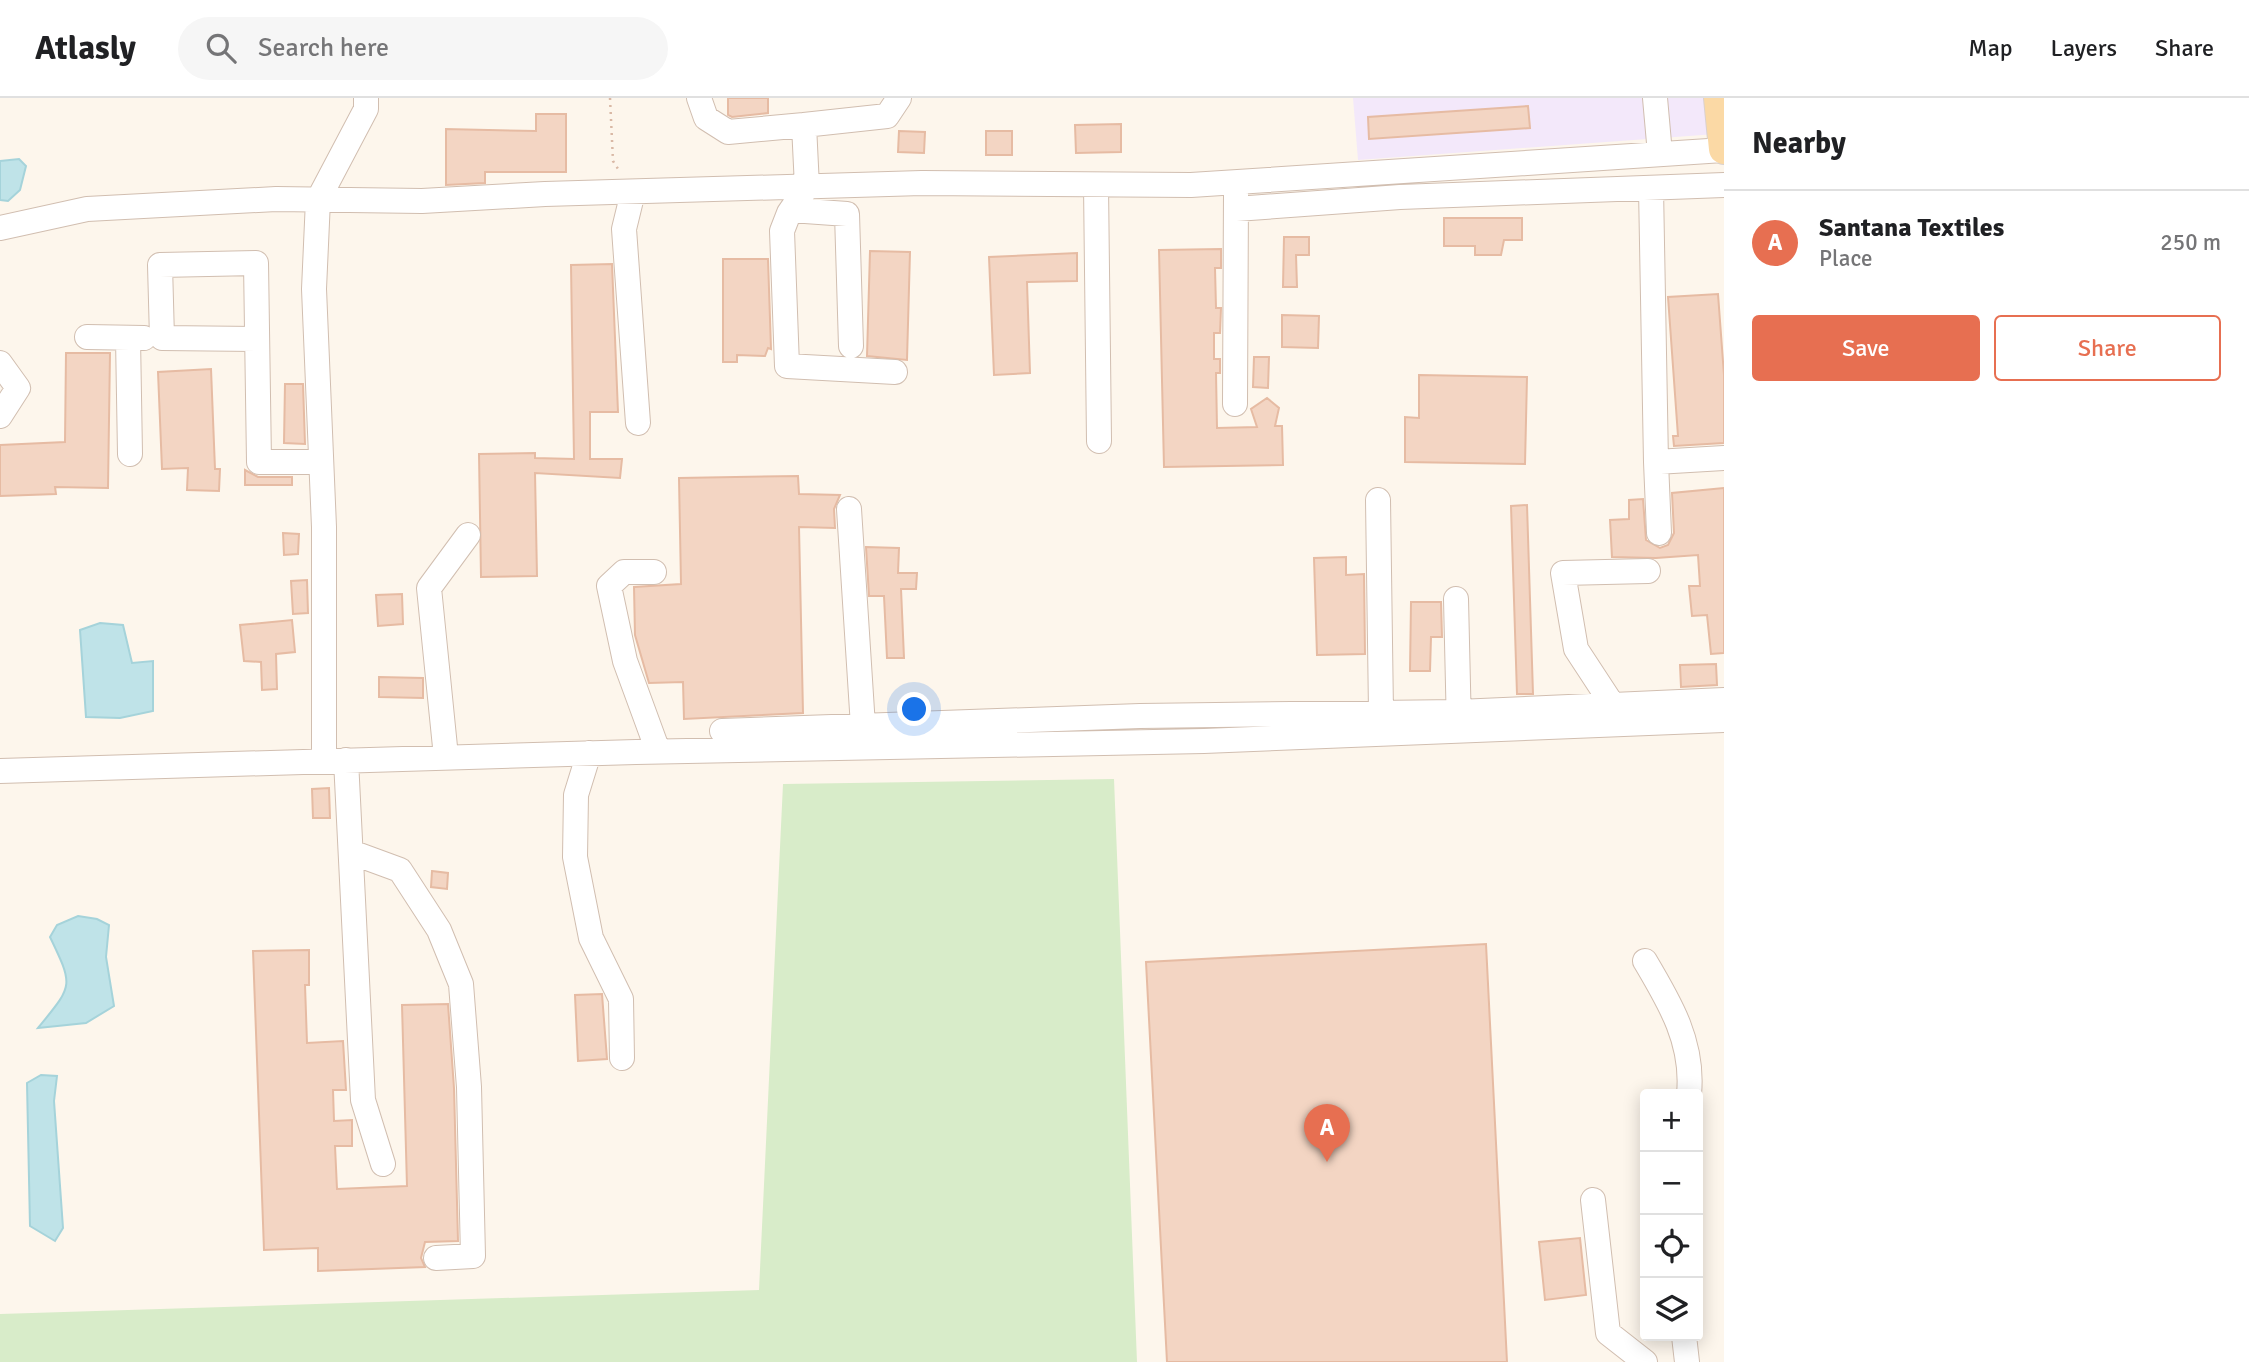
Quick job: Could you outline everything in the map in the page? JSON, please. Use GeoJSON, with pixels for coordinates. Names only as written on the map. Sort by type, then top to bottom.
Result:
{"type":"FeatureCollection","features":[{"type":"Feature","properties":{"kind":"main road"},"geometry":{"type":"LineString","coordinates":[[1719,98],[1724,150]]}},
{"type":"Feature","properties":{"kind":"street"},"geometry":{"type":"LineString","coordinates":[[366,98],[366,109],[318,200],[314,289],[335,761],[351,852],[363,1100],[383,1164]]}},
{"type":"Feature","properties":{"kind":"street"},"geometry":{"type":"LineString","coordinates":[[698,98],[706,118],[729,132],[887,116],[899,98]]}},
{"type":"Feature","properties":{"kind":"street"},"geometry":{"type":"LineString","coordinates":[[1655,98],[1660,154]]}},
{"type":"Feature","properties":{"kind":"street"},"geometry":{"type":"LineString","coordinates":[[804,125],[807,187],[791,210],[782,231],[787,366],[895,372]]}},
{"type":"Feature","properties":{"kind":"street"},"geometry":{"type":"LineString","coordinates":[[0,228],[87,209],[318,200],[422,201],[922,183],[1096,185],[1236,182],[1724,150]]}},
{"type":"Feature","properties":{"kind":"street"},"geometry":{"type":"LineString","coordinates":[[1235,404],[1236,182]]}},
{"type":"Feature","properties":{"kind":"street"},"geometry":{"type":"LineString","coordinates":[[1096,185],[1099,441]]}},
{"type":"Feature","properties":{"kind":"street"},"geometry":{"type":"LineString","coordinates":[[1236,209],[1414,197],[1724,185]]}},
{"type":"Feature","properties":{"kind":"street"},"geometry":{"type":"LineString","coordinates":[[1651,188],[1659,533]]}},
{"type":"Feature","properties":{"kind":"street"},"geometry":{"type":"LineString","coordinates":[[633,192],[624,229],[638,423]]}},
{"type":"Feature","properties":{"kind":"street"},"geometry":{"type":"LineString","coordinates":[[791,210],[847,214],[851,346]]}},
{"type":"Feature","properties":{"kind":"street"},"geometry":{"type":"LineString","coordinates":[[162,338],[160,265],[256,263],[259,462],[321,462]]}},
{"type":"Feature","properties":{"kind":"street"},"geometry":{"type":"LineString","coordinates":[[88,337],[257,339]]}},
{"type":"Feature","properties":{"kind":"street"},"geometry":{"type":"LineString","coordinates":[[128,338],[130,454]]}},
{"type":"Feature","properties":{"kind":"street"},"geometry":{"type":"LineString","coordinates":[[0,363],[18,388],[0,416]]}},
{"type":"Feature","properties":{"kind":"street"},"geometry":{"type":"LineString","coordinates":[[1656,462],[1724,458]]}},
{"type":"Feature","properties":{"kind":"street"},"geometry":{"type":"LineString","coordinates":[[1378,500],[1381,712]]}},
{"type":"Feature","properties":{"kind":"street"},"geometry":{"type":"LineString","coordinates":[[849,509],[863,738]]}},
{"type":"Feature","properties":{"kind":"street"},"geometry":{"type":"LineString","coordinates":[[446,757],[429,587],[468,535]]}},
{"type":"Feature","properties":{"kind":"street"},"geometry":{"type":"LineString","coordinates":[[1614,707],[1576,649],[1563,573],[1648,571]]}},
{"type":"Feature","properties":{"kind":"street"},"geometry":{"type":"LineString","coordinates":[[654,572],[625,572],[609,586],[625,661],[658,751]]}},
{"type":"Feature","properties":{"kind":"street"},"geometry":{"type":"LineString","coordinates":[[1456,599],[1458,721]]}},
{"type":"Feature","properties":{"kind":"street"},"geometry":{"type":"LineString","coordinates":[[722,731],[863,738],[1204,741],[1724,700]]}},
{"type":"Feature","properties":{"kind":"street"},"geometry":{"type":"LineString","coordinates":[[0,771],[658,751],[1140,716],[1381,712],[1458,721],[1724,720]]}},
{"type":"Feature","properties":{"kind":"street"},"geometry":{"type":"LineString","coordinates":[[589,753],[576,795],[575,857],[591,938],[621,999],[622,1058]]}},
{"type":"Feature","properties":{"kind":"street"},"geometry":{"type":"LineString","coordinates":[[351,852],[400,870],[439,930],[461,984],[469,1087],[473,1256],[436,1258]]}},
{"type":"Feature","properties":{"kind":"street"},"geometry":{"type":"LineString","coordinates":[[1645,961],[1678,1016],[1690,1077],[1689,1089]]}},
{"type":"Feature","properties":{"kind":"street"},"geometry":{"type":"LineString","coordinates":[[1594,1200],[1608,1333],[1645,1362]]}},
{"type":"Feature","properties":{"kind":"street"},"geometry":{"type":"LineString","coordinates":[[1685,1341],[1687,1362]]}},
{"type":"Feature","properties":{"kind":"path"},"geometry":{"type":"LineString","coordinates":[[610,98],[613,161],[633,192]]}},
{"type":"Feature","properties":{"kind":"shaded area"},"geometry":{"type":"Polygon","coordinates":[[[1353,98],[1711,98],[1716,134],[1358,160],[1353,98]]]}},
{"type":"Feature","properties":{"kind":"green space"},"geometry":{"type":"Polygon","coordinates":[[[1114,779],[1137,1362],[0,1362],[0,1314],[759,1290],[783,784],[1114,779]]]}},
{"type":"Feature","properties":{"kind":"water"},"geometry":{"type":"Polygon","coordinates":[[[19,159],[26,166],[20,190],[8,201],[0,200],[0,161],[19,159]]]}},
{"type":"Feature","properties":{"kind":"water"},"geometry":{"type":"Polygon","coordinates":[[[100,623],[123,625],[132,663],[153,661],[153,711],[120,718],[86,717],[80,630],[100,623]]]}},
{"type":"Feature","properties":{"kind":"water"},"geometry":{"type":"Polygon","coordinates":[[[78,916],[97,919],[109,925],[106,957],[114,1006],[86,1023],[38,1028],[58,1003],[66,985],[63,966],[50,937],[57,925],[78,916]]]}},
{"type":"Feature","properties":{"kind":"water"},"geometry":{"type":"Polygon","coordinates":[[[41,1075],[57,1076],[54,1101],[63,1228],[55,1241],[30,1226],[27,1083],[41,1075]]]}},
{"type":"Feature","properties":{"kind":"building"},"geometry":{"type":"Polygon","coordinates":[[[728,98],[768,98],[768,113],[732,117],[728,115],[728,98]]]}},
{"type":"Feature","properties":{"kind":"building"},"geometry":{"type":"Polygon","coordinates":[[[1528,106],[1530,128],[1369,139],[1368,117],[1528,106]]]}},
{"type":"Feature","properties":{"kind":"building"},"geometry":{"type":"Polygon","coordinates":[[[536,114],[566,114],[566,172],[485,172],[485,183],[446,185],[446,129],[536,131],[536,114]]]}},
{"type":"Feature","properties":{"kind":"building"},"geometry":{"type":"Polygon","coordinates":[[[1121,124],[1121,152],[1076,153],[1075,125],[1121,124]]]}},
{"type":"Feature","properties":{"kind":"building"},"geometry":{"type":"Polygon","coordinates":[[[899,131],[925,132],[924,153],[898,152],[899,131]]]}},
{"type":"Feature","properties":{"kind":"building"},"geometry":{"type":"Polygon","coordinates":[[[986,131],[1012,131],[1012,155],[986,155],[986,131]]]}},
{"type":"Feature","properties":{"kind":"building"},"geometry":{"type":"Polygon","coordinates":[[[1444,218],[1522,218],[1522,240],[1504,240],[1501,255],[1475,255],[1475,246],[1444,246],[1444,218]]]}},
{"type":"Feature","properties":{"kind":"building"},"geometry":{"type":"Polygon","coordinates":[[[1284,237],[1309,237],[1309,255],[1296,255],[1297,287],[1283,287],[1284,237]]]}},
{"type":"Feature","properties":{"kind":"building"},"geometry":{"type":"Polygon","coordinates":[[[1221,249],[1221,268],[1215,268],[1216,308],[1221,308],[1220,333],[1214,333],[1214,359],[1220,359],[1220,373],[1216,373],[1217,428],[1257,427],[1251,409],[1267,398],[1279,408],[1275,426],[1282,426],[1283,465],[1164,467],[1159,250],[1221,249]]]}},
{"type":"Feature","properties":{"kind":"building"},"geometry":{"type":"Polygon","coordinates":[[[870,251],[910,252],[907,360],[867,356],[870,251]]]}},
{"type":"Feature","properties":{"kind":"building"},"geometry":{"type":"Polygon","coordinates":[[[1077,253],[1077,281],[1027,282],[1030,373],[994,375],[989,257],[1077,253]]]}},
{"type":"Feature","properties":{"kind":"building"},"geometry":{"type":"Polygon","coordinates":[[[723,259],[768,259],[771,349],[768,348],[765,356],[737,355],[737,362],[723,362],[723,259]]]}},
{"type":"Feature","properties":{"kind":"building"},"geometry":{"type":"Polygon","coordinates":[[[612,264],[618,412],[590,412],[590,459],[622,459],[620,478],[535,473],[537,576],[481,577],[479,454],[535,453],[535,458],[574,459],[571,265],[612,264]]]}},
{"type":"Feature","properties":{"kind":"building"},"geometry":{"type":"Polygon","coordinates":[[[1718,294],[1724,375],[1724,443],[1674,446],[1673,436],[1678,436],[1668,297],[1718,294]]]}},
{"type":"Feature","properties":{"kind":"building"},"geometry":{"type":"Polygon","coordinates":[[[1282,315],[1319,316],[1318,348],[1282,347],[1282,315]]]}},
{"type":"Feature","properties":{"kind":"building"},"geometry":{"type":"Polygon","coordinates":[[[66,353],[110,353],[108,488],[55,487],[56,494],[0,496],[0,445],[65,442],[66,353]]]}},
{"type":"Feature","properties":{"kind":"building"},"geometry":{"type":"Polygon","coordinates":[[[1254,357],[1269,357],[1268,388],[1253,387],[1254,357]]]}},
{"type":"Feature","properties":{"kind":"building"},"geometry":{"type":"Polygon","coordinates":[[[211,369],[215,469],[220,469],[219,491],[187,490],[188,468],[162,469],[158,372],[211,369]]]}},
{"type":"Feature","properties":{"kind":"building"},"geometry":{"type":"Polygon","coordinates":[[[1419,375],[1527,377],[1525,464],[1405,462],[1405,417],[1419,418],[1419,375]]]}},
{"type":"Feature","properties":{"kind":"building"},"geometry":{"type":"Polygon","coordinates":[[[285,384],[303,384],[305,444],[284,443],[285,384]]]}},
{"type":"Feature","properties":{"kind":"building"},"geometry":{"type":"Polygon","coordinates":[[[245,470],[258,477],[292,477],[292,485],[245,485],[245,470]]]}},
{"type":"Feature","properties":{"kind":"building"},"geometry":{"type":"Polygon","coordinates":[[[798,476],[799,494],[840,495],[834,509],[835,528],[799,527],[803,713],[684,719],[683,682],[649,683],[635,635],[634,587],[681,584],[679,478],[798,476]]]}},
{"type":"Feature","properties":{"kind":"building"},"geometry":{"type":"Polygon","coordinates":[[[1724,488],[1724,653],[1711,654],[1707,615],[1692,616],[1689,586],[1700,586],[1698,555],[1612,557],[1610,520],[1629,519],[1629,500],[1643,499],[1646,540],[1660,548],[1668,545],[1674,533],[1672,493],[1724,488]]]}},
{"type":"Feature","properties":{"kind":"building"},"geometry":{"type":"Polygon","coordinates":[[[1527,505],[1533,694],[1517,694],[1511,506],[1527,505]]]}},
{"type":"Feature","properties":{"kind":"building"},"geometry":{"type":"Polygon","coordinates":[[[283,533],[299,534],[298,554],[284,555],[283,533]]]}},
{"type":"Feature","properties":{"kind":"building"},"geometry":{"type":"Polygon","coordinates":[[[866,547],[899,548],[898,573],[917,573],[916,589],[901,589],[904,658],[887,658],[884,596],[869,596],[866,547]]]}},
{"type":"Feature","properties":{"kind":"building"},"geometry":{"type":"Polygon","coordinates":[[[1346,557],[1346,575],[1364,574],[1365,654],[1317,655],[1314,558],[1346,557]]]}},
{"type":"Feature","properties":{"kind":"building"},"geometry":{"type":"Polygon","coordinates":[[[307,580],[308,613],[293,614],[291,581],[307,580]]]}},
{"type":"Feature","properties":{"kind":"building"},"geometry":{"type":"Polygon","coordinates":[[[402,594],[403,624],[378,626],[376,595],[402,594]]]}},
{"type":"Feature","properties":{"kind":"building"},"geometry":{"type":"Polygon","coordinates":[[[1411,602],[1441,602],[1442,637],[1431,637],[1430,671],[1410,671],[1411,602]]]}},
{"type":"Feature","properties":{"kind":"building"},"geometry":{"type":"Polygon","coordinates":[[[292,620],[295,652],[276,654],[277,689],[262,690],[261,662],[244,661],[240,625],[292,620]]]}},
{"type":"Feature","properties":{"kind":"building"},"geometry":{"type":"Polygon","coordinates":[[[1716,664],[1717,685],[1681,687],[1680,665],[1716,664]]]}},
{"type":"Feature","properties":{"kind":"building"},"geometry":{"type":"Polygon","coordinates":[[[379,677],[423,678],[423,698],[379,697],[379,677]]]}},
{"type":"Feature","properties":{"kind":"building"},"geometry":{"type":"Polygon","coordinates":[[[329,788],[330,818],[313,818],[312,789],[329,788]]]}},
{"type":"Feature","properties":{"kind":"building"},"geometry":{"type":"Polygon","coordinates":[[[432,871],[448,873],[447,889],[431,887],[432,871]]]}},
{"type":"Feature","properties":{"kind":"building"},"geometry":{"type":"Polygon","coordinates":[[[1486,944],[1507,1362],[1167,1362],[1146,962],[1486,944]]]}},
{"type":"Feature","properties":{"kind":"building"},"geometry":{"type":"Polygon","coordinates":[[[309,950],[309,985],[305,985],[307,1043],[343,1041],[346,1090],[333,1090],[334,1121],[352,1120],[352,1146],[335,1146],[337,1189],[407,1186],[402,1005],[448,1004],[454,1088],[458,1241],[425,1242],[421,1258],[425,1267],[318,1271],[318,1248],[264,1250],[253,951],[309,950]]]}},
{"type":"Feature","properties":{"kind":"building"},"geometry":{"type":"Polygon","coordinates":[[[602,994],[607,1059],[578,1061],[575,995],[602,994]]]}},
{"type":"Feature","properties":{"kind":"building"},"geometry":{"type":"Polygon","coordinates":[[[1580,1238],[1586,1295],[1545,1300],[1539,1242],[1580,1238]]]}},
{"type":"Feature","properties":{"kind":"place","name":"Santana Textiles"},"geometry":{"type":"Point","coordinates":[1327,1162]}}]}
